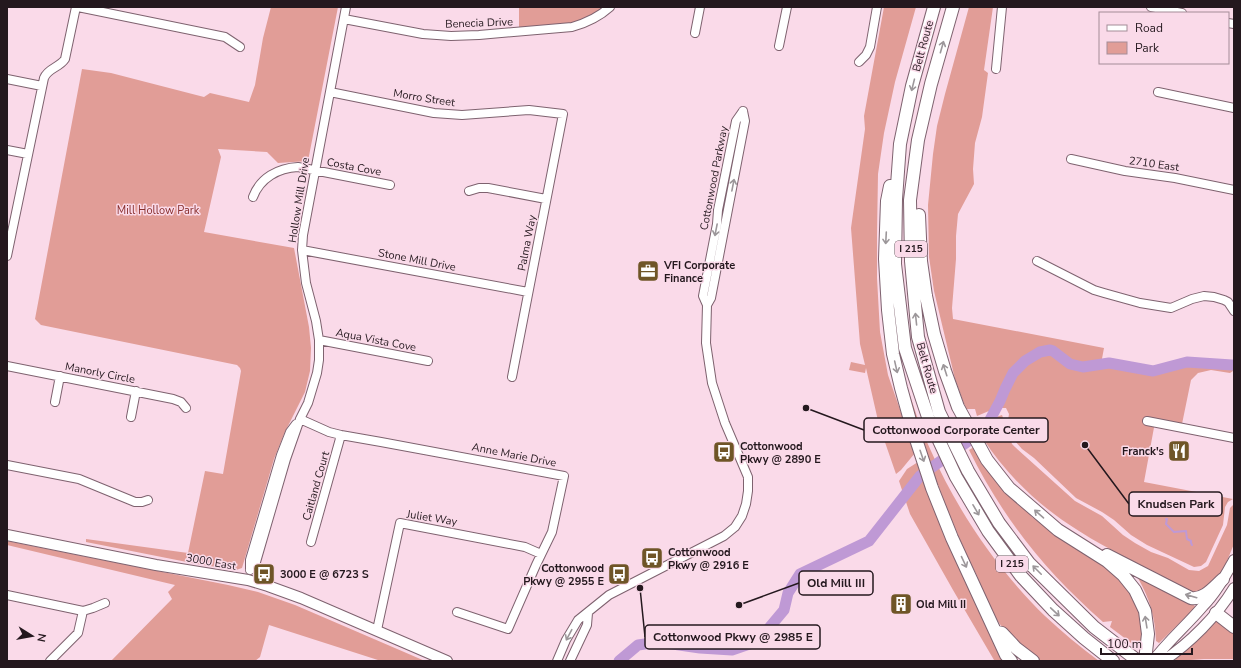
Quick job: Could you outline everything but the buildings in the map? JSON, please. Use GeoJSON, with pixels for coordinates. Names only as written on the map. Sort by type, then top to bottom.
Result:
{"type":"FeatureCollection","features":[{"type":"Feature","properties":{"kind":"highway","name":"Belt Route"},"geometry":{"type":"LineString","coordinates":[[934,7],[912,86],[900,144],[896,199],[895,264],[905,348],[934,414],[956,477],[988,531],[1021,576],[1053,610],[1084,638],[1113,661]]}},
{"type":"Feature","properties":{"kind":"highway","name":"Belt Route"},"geometry":{"type":"LineString","coordinates":[[953,7],[931,84],[918,140],[910,200],[911,261],[918,337],[934,414],[999,523],[1029,563],[1094,627],[1138,661]]}},
{"type":"Feature","properties":{"kind":"highway"},"geometry":{"type":"LineString","coordinates":[[931,84],[918,200],[921,261],[926,296],[934,334],[958,407],[987,460],[1009,488],[1058,530],[1107,561],[1123,575],[1134,590],[1145,611],[1148,634],[1145,661]]}},
{"type":"Feature","properties":{"kind":"highway"},"geometry":{"type":"LineString","coordinates":[[900,144],[887,201],[884,259],[893,354],[911,424],[932,488],[952,538],[1006,655],[1011,661]]}},
{"type":"Feature","properties":{"kind":"highway"},"geometry":{"type":"LineString","coordinates":[[1058,530],[1191,598],[1202,597],[1223,579]]}},
{"type":"Feature","properties":{"kind":"highway"},"geometry":{"type":"LineString","coordinates":[[1216,613],[1234,627]]}},
{"type":"Feature","properties":{"kind":"highway"},"geometry":{"type":"LineString","coordinates":[[996,632],[1002,633],[1016,648],[1034,661]]}},
{"type":"Feature","properties":{"kind":"main road","name":"3000 East"},"geometry":{"type":"LineString","coordinates":[[7,535],[162,566],[249,575],[285,592],[447,661]]}},
{"type":"Feature","properties":{"kind":"main road"},"geometry":{"type":"LineString","coordinates":[[1153,661],[1164,646],[1205,605],[1234,560]]}},
{"type":"Feature","properties":{"kind":"main road"},"geometry":{"type":"LineString","coordinates":[[1163,661],[1187,642],[1216,613],[1234,588]]}},
{"type":"Feature","properties":{"kind":"street"},"geometry":{"type":"LineString","coordinates":[[7,256],[10,222],[28,154],[42,86],[46,74],[65,59],[77,7],[225,36],[240,47]]}},
{"type":"Feature","properties":{"kind":"street","name":"Hollow Mill Drive"},"geometry":{"type":"LineString","coordinates":[[249,575],[256,562],[282,469],[314,386],[319,360],[319,340],[316,321],[306,283],[302,250],[305,218],[346,7]]}},
{"type":"Feature","properties":{"kind":"street","name":"Benecia Drive"},"geometry":{"type":"LineString","coordinates":[[344,19],[423,34],[465,36],[572,27],[595,18],[610,7]]}},
{"type":"Feature","properties":{"kind":"street"},"geometry":{"type":"LineString","coordinates":[[695,33],[700,7]]}},
{"type":"Feature","properties":{"kind":"street"},"geometry":{"type":"LineString","coordinates":[[780,46],[787,7]]}},
{"type":"Feature","properties":{"kind":"street"},"geometry":{"type":"LineString","coordinates":[[860,62],[870,47],[877,7]]}},
{"type":"Feature","properties":{"kind":"street"},"geometry":{"type":"LineString","coordinates":[[996,69],[1002,7]]}},
{"type":"Feature","properties":{"kind":"street"},"geometry":{"type":"LineString","coordinates":[[1152,7],[1177,12]]}},
{"type":"Feature","properties":{"kind":"street"},"geometry":{"type":"LineString","coordinates":[[7,79],[42,86]]}},
{"type":"Feature","properties":{"kind":"street","name":"Morro Street"},"geometry":{"type":"LineString","coordinates":[[330,92],[434,113],[462,115],[529,110],[563,114]]}},
{"type":"Feature","properties":{"kind":"street"},"geometry":{"type":"LineString","coordinates":[[1158,92],[1234,108]]}},
{"type":"Feature","properties":{"kind":"street","name":"Cottonwood Parkway"},"geometry":{"type":"LineString","coordinates":[[557,661],[571,630],[578,620],[609,595],[724,536],[734,527],[742,516],[747,498],[748,477],[725,423],[712,383],[706,343],[707,305],[703,296],[736,121],[743,111],[745,121],[743,135],[711,298],[707,305]]}},
{"type":"Feature","properties":{"kind":"street","name":"Palma Way"},"geometry":{"type":"LineString","coordinates":[[512,377],[563,114]]}},
{"type":"Feature","properties":{"kind":"street"},"geometry":{"type":"LineString","coordinates":[[7,150],[28,154]]}},
{"type":"Feature","properties":{"kind":"street","name":"2710 East"},"geometry":{"type":"LineString","coordinates":[[1071,160],[1234,190]]}},
{"type":"Feature","properties":{"kind":"street","name":"Costa Cove"},"geometry":{"type":"LineString","coordinates":[[253,197],[261,182],[279,170],[288,168],[314,170],[390,185]]}},
{"type":"Feature","properties":{"kind":"street"},"geometry":{"type":"LineString","coordinates":[[469,191],[479,188],[488,188],[546,199]]}},
{"type":"Feature","properties":{"kind":"street","name":"Stone Mill Drive"},"geometry":{"type":"LineString","coordinates":[[302,250],[528,292]]}},
{"type":"Feature","properties":{"kind":"street"},"geometry":{"type":"LineString","coordinates":[[1036,261],[1104,294],[1171,308],[1192,299],[1204,296],[1214,297],[1228,302],[1234,311]]}},
{"type":"Feature","properties":{"kind":"street","name":"Aqua Vista Cove"},"geometry":{"type":"LineString","coordinates":[[319,340],[428,361]]}},
{"type":"Feature","properties":{"kind":"street","name":"Manorly Circle"},"geometry":{"type":"LineString","coordinates":[[7,366],[173,399],[181,402],[186,408]]}},
{"type":"Feature","properties":{"kind":"street"},"geometry":{"type":"LineString","coordinates":[[55,402],[60,376]]}},
{"type":"Feature","properties":{"kind":"street"},"geometry":{"type":"LineString","coordinates":[[131,417],[136,391]]}},
{"type":"Feature","properties":{"kind":"street","name":"Anne Marie Drive"},"geometry":{"type":"LineString","coordinates":[[300,419],[328,432],[564,476],[552,532],[508,629],[457,612]]}},
{"type":"Feature","properties":{"kind":"street"},"geometry":{"type":"LineString","coordinates":[[1147,421],[1234,438]]}},
{"type":"Feature","properties":{"kind":"street","name":"Caitland Court"},"geometry":{"type":"LineString","coordinates":[[311,542],[342,435]]}},
{"type":"Feature","properties":{"kind":"street"},"geometry":{"type":"LineString","coordinates":[[7,465],[79,479],[135,502],[148,500]]}},
{"type":"Feature","properties":{"kind":"street","name":"Juliet Way"},"geometry":{"type":"LineString","coordinates":[[377,630],[400,523],[525,546],[541,554]]}},
{"type":"Feature","properties":{"kind":"street"},"geometry":{"type":"LineString","coordinates":[[7,595],[83,611],[105,603]]}},
{"type":"Feature","properties":{"kind":"street"},"geometry":{"type":"LineString","coordinates":[[50,661],[78,632],[83,611]]}},
{"type":"Feature","properties":{"kind":"street"},"geometry":{"type":"LineString","coordinates":[[570,661],[587,625],[588,613]]}},
{"type":"Feature","properties":{"kind":"green space","name":"Mill Hollow Park"},"geometry":{"type":"Polygon","coordinates":[[[271,7],[338,7],[308,161],[278,163],[267,152],[218,149],[221,157],[204,232],[294,248],[309,327],[311,348],[310,371],[305,392],[284,434],[274,459],[242,568],[236,570],[197,564],[86,542],[86,539],[188,553],[205,471],[223,474],[241,371],[237,365],[41,325],[35,319],[82,69],[111,73],[204,97],[210,93],[249,102],[255,85],[263,38],[271,7]]]}},
{"type":"Feature","properties":{"kind":"green space"},"geometry":{"type":"Polygon","coordinates":[[[519,7],[605,7],[589,18],[571,24],[519,28],[519,7]]]}},
{"type":"Feature","properties":{"kind":"green space"},"geometry":{"type":"Polygon","coordinates":[[[884,7],[916,7],[895,82],[884,133],[878,174],[877,278],[880,332],[888,375],[915,453],[896,474],[879,425],[866,368],[865,373],[849,370],[851,362],[865,365],[860,344],[851,228],[865,129],[864,116],[884,7]]]}},
{"type":"Feature","properties":{"kind":"green space"},"geometry":{"type":"Polygon","coordinates":[[[969,7],[993,7],[984,70],[988,73],[982,117],[975,143],[973,169],[974,184],[958,214],[952,308],[953,319],[1104,348],[1101,364],[1109,363],[1153,371],[1187,362],[1232,365],[1233,371],[1230,373],[1211,370],[1198,373],[1191,380],[1182,424],[1155,422],[1144,482],[1233,499],[1228,502],[1225,507],[1223,525],[1206,562],[1201,566],[1194,567],[1147,545],[1131,535],[1102,512],[1076,498],[1015,441],[1008,420],[1009,414],[1006,408],[996,408],[977,416],[975,409],[966,409],[955,379],[934,291],[929,257],[928,205],[937,126],[969,7]]]}},
{"type":"Feature","properties":{"kind":"green space"},"geometry":{"type":"Polygon","coordinates":[[[904,377],[931,451],[953,496],[980,539],[1027,598],[1071,639],[1099,661],[1041,661],[1012,637],[999,623],[987,600],[945,503],[927,453],[904,377]]]}},
{"type":"Feature","properties":{"kind":"green space"},"geometry":{"type":"Polygon","coordinates":[[[1002,415],[1012,444],[1075,501],[1102,516],[1123,535],[1135,543],[1151,552],[1168,558],[1189,570],[1199,571],[1208,566],[1227,525],[1230,508],[1234,504],[1234,544],[1217,579],[1199,595],[1162,578],[1091,538],[1051,512],[1013,478],[982,437],[987,432],[993,418],[1002,415]]]}},
{"type":"Feature","properties":{"kind":"green space"},"geometry":{"type":"Polygon","coordinates":[[[974,447],[1032,517],[1124,579],[1143,617],[1143,652],[1110,627],[1112,621],[1103,622],[1044,564],[1011,522],[982,475],[969,450],[974,447]]]}},
{"type":"Feature","properties":{"kind":"green space"},"geometry":{"type":"Polygon","coordinates":[[[918,462],[962,572],[997,650],[1005,661],[994,660],[910,514],[899,481],[907,469],[918,462]]]}},
{"type":"Feature","properties":{"kind":"green space"},"geometry":{"type":"Polygon","coordinates":[[[7,541],[258,592],[295,605],[425,661],[381,661],[269,625],[260,657],[255,661],[111,661],[172,599],[168,592],[175,585],[7,545],[7,541]]]}},
{"type":"Feature","properties":{"kind":"green space"},"geometry":{"type":"Polygon","coordinates":[[[1142,575],[1195,606],[1194,609],[1159,643],[1156,641],[1151,608],[1138,578],[1142,575]]]}},
{"type":"Feature","properties":{"kind":"green space"},"geometry":{"type":"Polygon","coordinates":[[[1218,619],[1234,634],[1234,659],[1176,661],[1175,658],[1214,620],[1218,619]]]}},
{"type":"Feature","properties":{"kind":"waterway"},"geometry":{"type":"LineString","coordinates":[[619,661],[638,645],[659,642],[700,648],[732,650],[758,641],[784,610],[788,593],[800,574],[869,541],[920,476],[985,429],[1013,373],[1025,361],[1040,352],[1050,350],[1053,351],[1070,364],[1083,367],[1109,363],[1153,371],[1187,362],[1232,365]]}},
{"type":"Feature","properties":{"kind":"waterway"},"geometry":{"type":"LineString","coordinates":[[1166,519],[1166,524],[1174,532],[1186,531],[1187,539],[1191,541],[1192,545]]}},
{"type":"Feature","properties":{"kind":"place","name":"VFI Corporate Finance"},"geometry":{"type":"Point","coordinates":[648,271]}},
{"type":"Feature","properties":{"kind":"place","name":"Cottonwood Corporate Center"},"geometry":{"type":"Point","coordinates":[806,408]}},
{"type":"Feature","properties":{"kind":"place","name":"Knudsen Park"},"geometry":{"type":"Point","coordinates":[1085,445]}},
{"type":"Feature","properties":{"kind":"place","name":"Franck's"},"geometry":{"type":"Point","coordinates":[1179,451]}},
{"type":"Feature","properties":{"kind":"place","name":"Cottonwood Pkwy @ 2890 E"},"geometry":{"type":"Point","coordinates":[724,452]}},
{"type":"Feature","properties":{"kind":"place","name":"Cottonwood Pkwy @ 2916 E"},"geometry":{"type":"Point","coordinates":[652,558]}},
{"type":"Feature","properties":{"kind":"place","name":"3000 E @ 6723 S"},"geometry":{"type":"Point","coordinates":[264,574]}},
{"type":"Feature","properties":{"kind":"place","name":"Cottonwood Pkwy @ 2955 E"},"geometry":{"type":"Point","coordinates":[619,574]}},
{"type":"Feature","properties":{"kind":"place","name":"Cottonwood Pkwy @ 2985 E"},"geometry":{"type":"Point","coordinates":[640,588]}},
{"type":"Feature","properties":{"kind":"place","name":"Old Mill II"},"geometry":{"type":"Point","coordinates":[901,604]}},
{"type":"Feature","properties":{"kind":"place","name":"Old Mill III"},"geometry":{"type":"Point","coordinates":[739,605]}}]}
